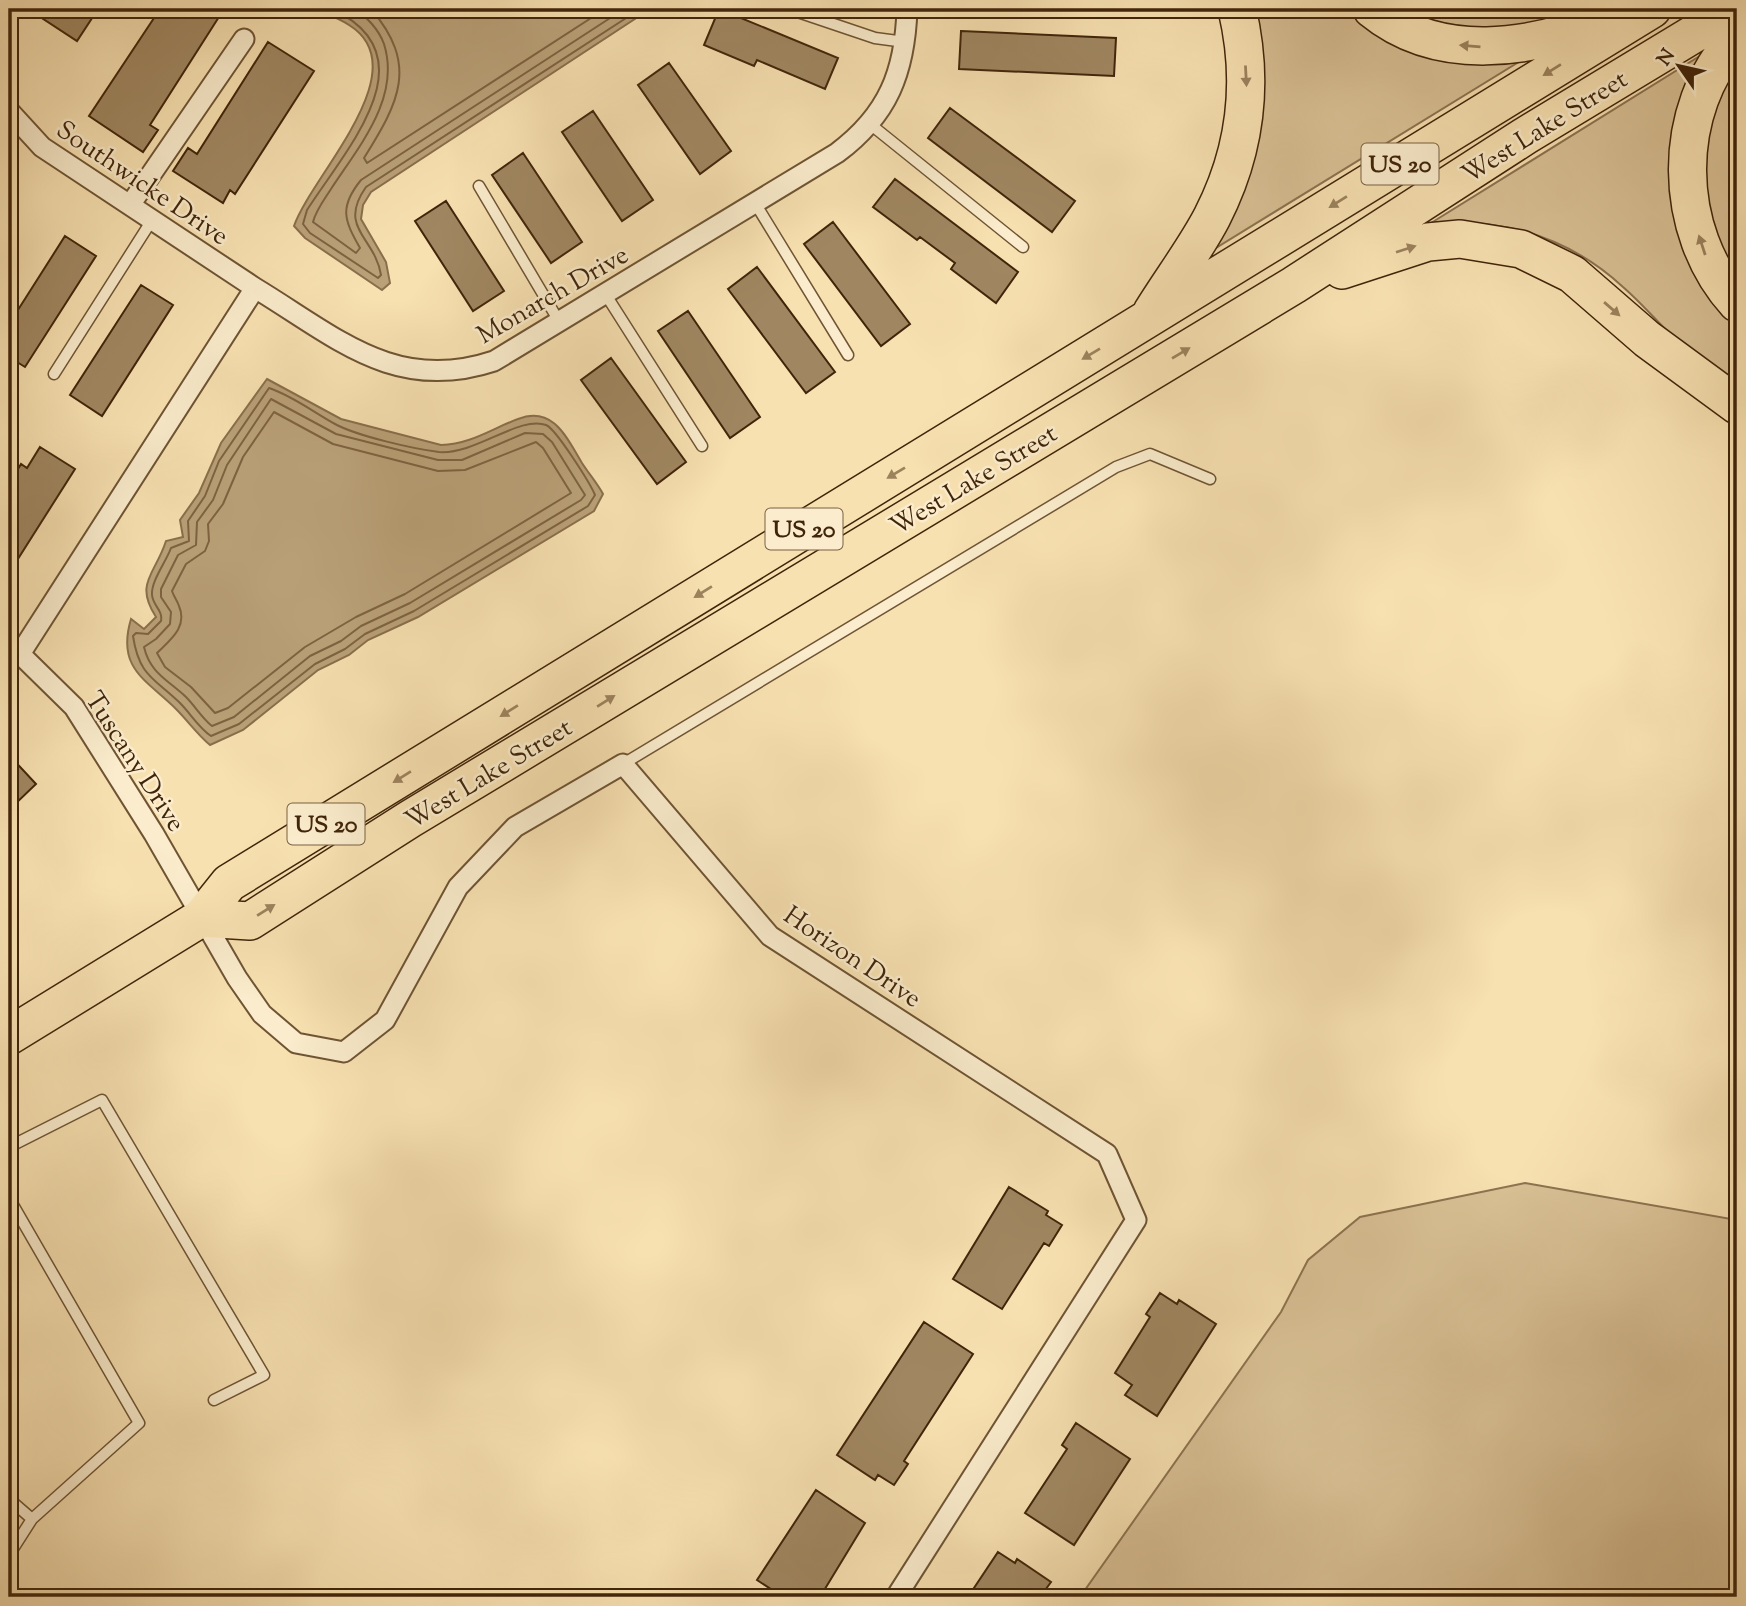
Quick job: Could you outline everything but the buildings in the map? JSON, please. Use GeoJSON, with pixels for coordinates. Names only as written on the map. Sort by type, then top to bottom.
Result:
{"type":"FeatureCollection","features":[{"type":"Feature","properties":{"kind":"highway"},"geometry":{"type":"LineString","coordinates":[[1149,318],[1211,220],[1234,171],[1243,131],[1248,80],[1237,9]]}},
{"type":"Feature","properties":{"kind":"highway"},"geometry":{"type":"LineString","coordinates":[[1371,9],[1405,29],[1468,47],[1509,46],[1575,32],[1630,9]]}},
{"type":"Feature","properties":{"kind":"highway","name":"West Lake Street"},"geometry":{"type":"LineString","coordinates":[[9,1036],[201,918],[229,883],[1652,9]]}},
{"type":"Feature","properties":{"kind":"highway","name":"West Lake Street"},"geometry":{"type":"LineString","coordinates":[[201,918],[250,921],[410,819],[1294,285],[1525,136],[1735,9]]}},
{"type":"Feature","properties":{"kind":"highway"},"geometry":{"type":"LineString","coordinates":[[1737,38],[1726,50],[1701,100],[1690,132],[1687,176],[1689,205],[1707,261],[1737,303]]}},
{"type":"Feature","properties":{"kind":"highway"},"geometry":{"type":"LineString","coordinates":[[1294,285],[1428,242],[1460,239],[1521,249],[1572,274],[1647,339],[1737,405]]}},
{"type":"Feature","properties":{"kind":"street","name":"Monarch Drive"},"geometry":{"type":"LineString","coordinates":[[256,288],[369,357],[410,370],[464,371],[495,361],[836,153],[870,124],[892,88],[906,42],[907,9]]}},
{"type":"Feature","properties":{"kind":"street"},"geometry":{"type":"LineString","coordinates":[[130,205],[244,39]]}},
{"type":"Feature","properties":{"kind":"street","name":"Southwicke Drive"},"geometry":{"type":"LineString","coordinates":[[10,119],[41,147],[256,288]]}},
{"type":"Feature","properties":{"kind":"street"},"geometry":{"type":"LineString","coordinates":[[14,651],[256,288]]}},
{"type":"Feature","properties":{"kind":"street","name":"Tuscany Drive"},"geometry":{"type":"LineString","coordinates":[[14,651],[74,707],[154,834],[201,918]]}},
{"type":"Feature","properties":{"kind":"street"},"geometry":{"type":"LineString","coordinates":[[201,918],[262,1014],[296,1044],[344,1052],[385,1020],[458,887],[515,827],[623,764]]}},
{"type":"Feature","properties":{"kind":"street","name":"Horizon Drive"},"geometry":{"type":"LineString","coordinates":[[623,764],[770,936],[1107,1154],[1136,1220],[895,1597]]}},
{"type":"Feature","properties":{"kind":"lane"},"geometry":{"type":"LineString","coordinates":[[789,9],[875,38],[906,42]]}},
{"type":"Feature","properties":{"kind":"lane"},"geometry":{"type":"LineString","coordinates":[[907,9],[979,9]]}},
{"type":"Feature","properties":{"kind":"lane"},"geometry":{"type":"LineString","coordinates":[[870,124],[1023,247]]}},
{"type":"Feature","properties":{"kind":"lane"},"geometry":{"type":"LineString","coordinates":[[480,187],[560,323]]}},
{"type":"Feature","properties":{"kind":"lane"},"geometry":{"type":"LineString","coordinates":[[755,203],[848,355]]}},
{"type":"Feature","properties":{"kind":"lane"},"geometry":{"type":"LineString","coordinates":[[54,374],[152,219]]}},
{"type":"Feature","properties":{"kind":"lane"},"geometry":{"type":"LineString","coordinates":[[606,295],[702,446]]}},
{"type":"Feature","properties":{"kind":"lane"},"geometry":{"type":"LineString","coordinates":[[623,764],[1116,467],[1150,454],[1210,479]]}},
{"type":"Feature","properties":{"kind":"lane"},"geometry":{"type":"LineString","coordinates":[[9,1147],[102,1100],[264,1376],[214,1400]]}},
{"type":"Feature","properties":{"kind":"lane"},"geometry":{"type":"LineString","coordinates":[[9,1198],[139,1423],[32,1519],[9,1555]]}},
{"type":"Feature","properties":{"kind":"lane"},"geometry":{"type":"LineString","coordinates":[[9,1499],[32,1519]]}},
{"type":"Feature","properties":{"kind":"shaded area"},"geometry":{"type":"Polygon","coordinates":[[[1254,9],[1346,9],[1368,24],[1522,60],[1211,251],[1254,9]]]}},
{"type":"Feature","properties":{"kind":"shaded area"},"geometry":{"type":"Polygon","coordinates":[[[1401,9],[1586,9],[1541,25],[1494,30],[1446,24],[1401,9]]]}},
{"type":"Feature","properties":{"kind":"shaded area"},"geometry":{"type":"Polygon","coordinates":[[[1711,49],[1683,110],[1724,308],[1737,322],[1737,384],[1688,351],[1602,270],[1558,243],[1510,228],[1458,222],[1431,223],[1711,49]]]}},
{"type":"Feature","properties":{"kind":"shaded area"},"geometry":{"type":"Polygon","coordinates":[[[1737,64],[1737,274],[1718,239],[1712,219],[1707,199],[1705,158],[1711,118],[1737,64]]]}},
{"type":"Feature","properties":{"kind":"shaded area"},"geometry":{"type":"Polygon","coordinates":[[[1525,1183],[1737,1220],[1737,1597],[1080,1597],[1281,1312],[1308,1260],[1360,1217],[1525,1183]]]}},
{"type":"Feature","properties":{"kind":"water"},"geometry":{"type":"Polygon","coordinates":[[[315,9],[650,9],[371,192],[363,205],[361,219],[386,262],[390,283],[382,290],[305,238],[294,226],[354,123],[367,95],[373,68],[368,44],[349,25],[315,9]]]}},
{"type":"Feature","properties":{"kind":"water"},"geometry":{"type":"Polygon","coordinates":[[[267,379],[341,419],[441,445],[471,439],[518,419],[541,416],[558,426],[603,494],[594,511],[418,617],[368,640],[349,655],[318,670],[243,730],[210,745],[137,672],[131,662],[127,636],[131,619],[144,629],[156,617],[147,596],[147,587],[166,541],[183,537],[180,520],[199,493],[221,443],[267,379]]]}}]}
